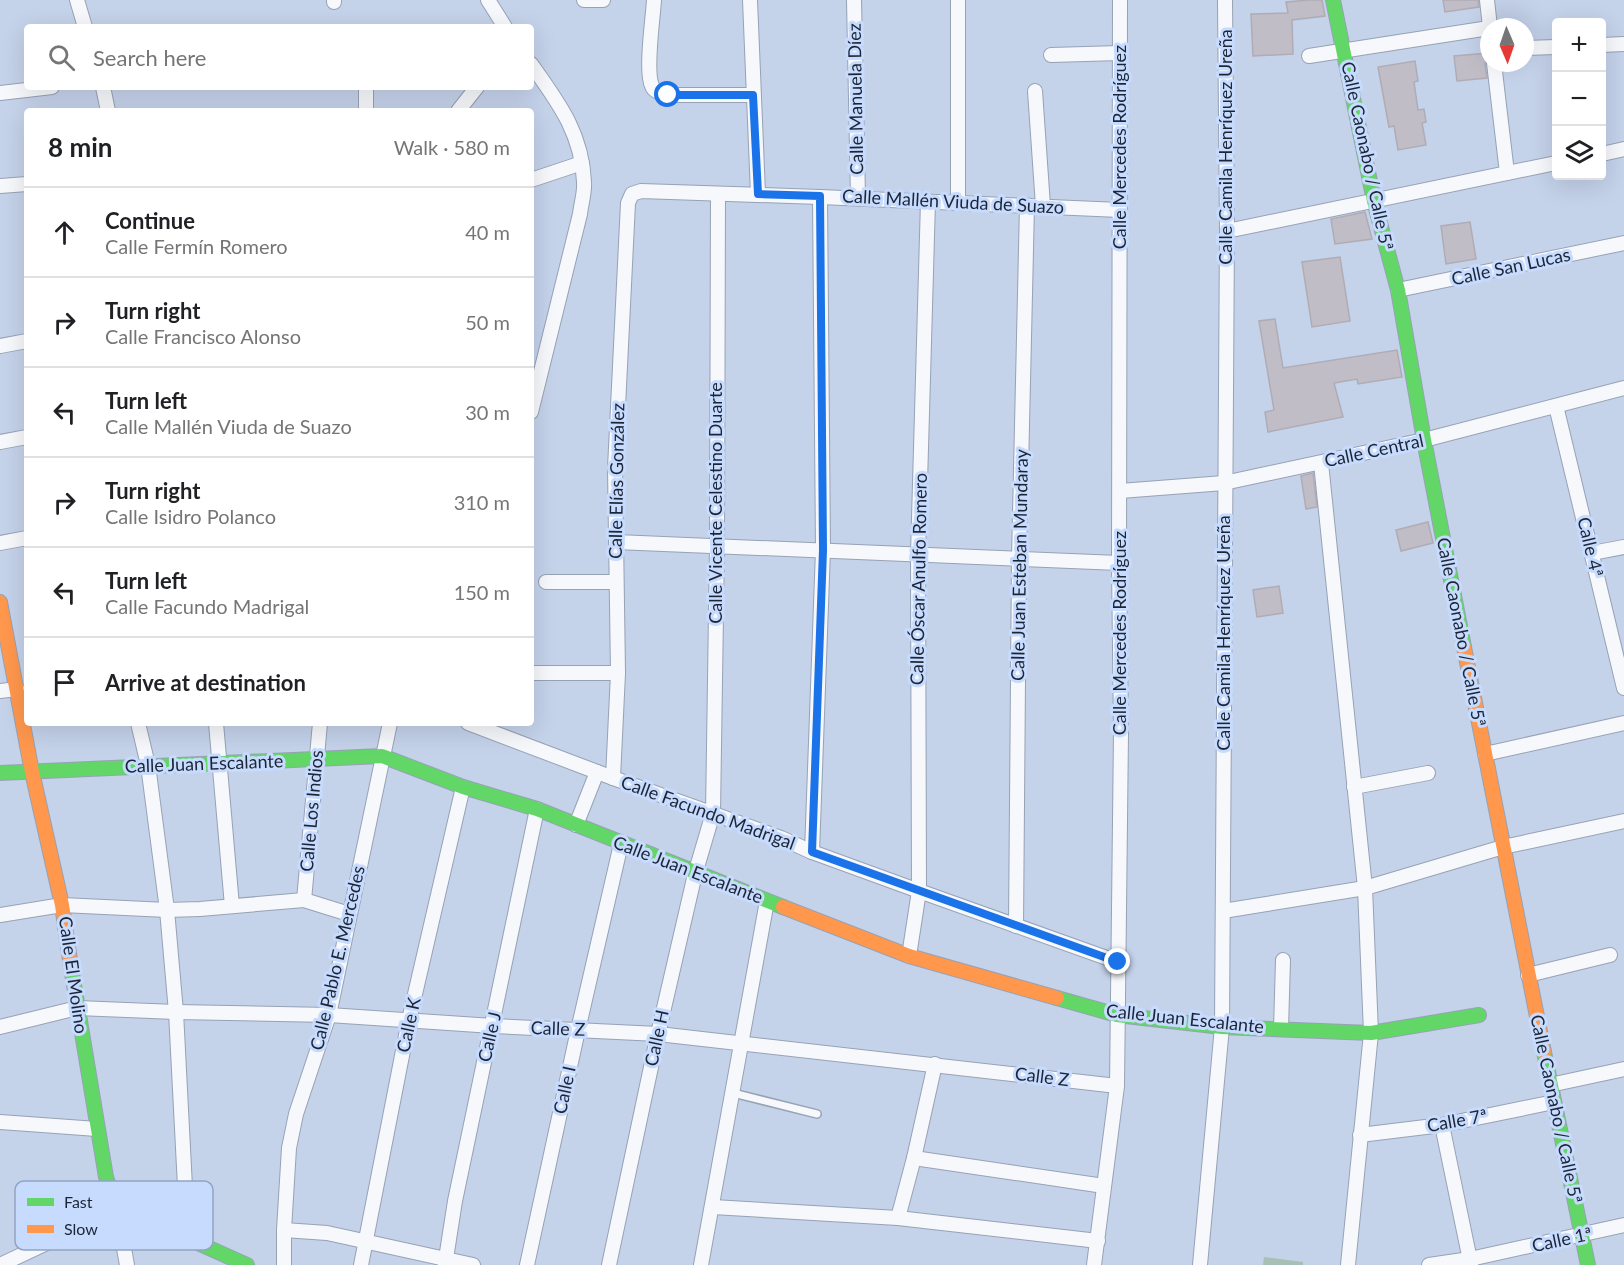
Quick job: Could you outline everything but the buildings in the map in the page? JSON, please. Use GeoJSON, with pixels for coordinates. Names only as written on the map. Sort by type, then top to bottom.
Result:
{"type":"FeatureCollection","features":[{"type":"Feature","properties":{"kind":"street"},"geometry":{"type":"LineString","coordinates":[[77,0],[85,24]]}},
{"type":"Feature","properties":{"kind":"street"},"geometry":{"type":"LineString","coordinates":[[488,0],[503,24]]}},
{"type":"Feature","properties":{"kind":"street"},"geometry":{"type":"LineString","coordinates":[[584,0],[603,0]]}},
{"type":"Feature","properties":{"kind":"street"},"geometry":{"type":"LineString","coordinates":[[654,0],[650,71],[651,86],[656,91],[668,95],[753,95]]}},
{"type":"Feature","properties":{"kind":"street"},"geometry":{"type":"LineString","coordinates":[[750,0],[758,194]]}},
{"type":"Feature","properties":{"kind":"street","name":"Calle Manuela Díez"},"geometry":{"type":"LineString","coordinates":[[854,0],[858,198]]}},
{"type":"Feature","properties":{"kind":"street"},"geometry":{"type":"LineString","coordinates":[[958,202],[958,1],[974,0]]}},
{"type":"Feature","properties":{"kind":"street","name":"Calle Mercedes Rodríguez"},"geometry":{"type":"LineString","coordinates":[[1094,1265],[1116,1086],[1121,733],[1120,0]]}},
{"type":"Feature","properties":{"kind":"street","name":"Calle Camila Henríquez Ureña"},"geometry":{"type":"LineString","coordinates":[[1200,1265],[1222,1027],[1227,231],[1225,0]]}},
{"type":"Feature","properties":{"kind":"street","name":"Calle Caonabo / Calle 5ª"},"geometry":{"type":"LineString","coordinates":[[1333,0],[1374,201],[1398,290],[1424,440],[1503,847],[1588,1265]]}},
{"type":"Feature","properties":{"kind":"street"},"geometry":{"type":"LineString","coordinates":[[1487,0],[1489,18]]}},
{"type":"Feature","properties":{"kind":"street"},"geometry":{"type":"LineString","coordinates":[[1309,56],[1480,29]]}},
{"type":"Feature","properties":{"kind":"street"},"geometry":{"type":"LineString","coordinates":[[1606,45],[1624,44]]}},
{"type":"Feature","properties":{"kind":"street"},"geometry":{"type":"LineString","coordinates":[[1534,47],[1552,46]]}},
{"type":"Feature","properties":{"kind":"street"},"geometry":{"type":"LineString","coordinates":[[1051,55],[1120,54]]}},
{"type":"Feature","properties":{"kind":"street"},"geometry":{"type":"LineString","coordinates":[[534,68],[563,108],[573,131],[585,184],[580,214],[534,400]]}},
{"type":"Feature","properties":{"kind":"street"},"geometry":{"type":"LineString","coordinates":[[1495,72],[1507,173]]}},
{"type":"Feature","properties":{"kind":"street"},"geometry":{"type":"LineString","coordinates":[[0,93],[24,89]]}},
{"type":"Feature","properties":{"kind":"street"},"geometry":{"type":"LineString","coordinates":[[104,90],[107,108]]}},
{"type":"Feature","properties":{"kind":"street"},"geometry":{"type":"LineString","coordinates":[[366,90],[366,108]]}},
{"type":"Feature","properties":{"kind":"street"},"geometry":{"type":"LineString","coordinates":[[460,108],[475,90]]}},
{"type":"Feature","properties":{"kind":"street"},"geometry":{"type":"LineString","coordinates":[[1035,91],[1043,206]]}},
{"type":"Feature","properties":{"kind":"street"},"geometry":{"type":"LineString","coordinates":[[1606,153],[1624,149]]}},
{"type":"Feature","properties":{"kind":"street"},"geometry":{"type":"LineString","coordinates":[[534,179],[582,163]]}},
{"type":"Feature","properties":{"kind":"street"},"geometry":{"type":"LineString","coordinates":[[1227,231],[1552,164]]}},
{"type":"Feature","properties":{"kind":"street"},"geometry":{"type":"LineString","coordinates":[[0,186],[24,184]]}},
{"type":"Feature","properties":{"kind":"street","name":"Calle Mallén Viuda de Suazo"},"geometry":{"type":"LineString","coordinates":[[641,191],[820,196],[1120,210]]}},
{"type":"Feature","properties":{"kind":"street","name":"Calle Elías González"},"geometry":{"type":"LineString","coordinates":[[613,778],[618,673],[615,468],[628,203],[632,194],[641,191]]}},
{"type":"Feature","properties":{"kind":"street","name":"Calle Vicente Celestino Duarte"},"geometry":{"type":"LineString","coordinates":[[713,813],[717,546],[718,194]]}},
{"type":"Feature","properties":{"kind":"street"},"geometry":{"type":"LineString","coordinates":[[812,852],[823,550],[820,196]]}},
{"type":"Feature","properties":{"kind":"street","name":"Calle Óscar Anulfo Romero"},"geometry":{"type":"LineString","coordinates":[[909,956],[919,891],[918,554],[928,201]]}},
{"type":"Feature","properties":{"kind":"street","name":"Calle Juan Esteban Mundaray"},"geometry":{"type":"LineString","coordinates":[[1016,926],[1019,558],[1027,205]]}},
{"type":"Feature","properties":{"kind":"street","name":"Calle San Lucas"},"geometry":{"type":"LineString","coordinates":[[1398,290],[1624,243]]}},
{"type":"Feature","properties":{"kind":"street"},"geometry":{"type":"LineString","coordinates":[[0,346],[24,342]]}},
{"type":"Feature","properties":{"kind":"street","name":"Calle Central"},"geometry":{"type":"LineString","coordinates":[[1120,491],[1224,483],[1424,440],[1624,388]]}},
{"type":"Feature","properties":{"kind":"street","name":"Calle 4ª"},"geometry":{"type":"LineString","coordinates":[[1556,406],[1624,688]]}},
{"type":"Feature","properties":{"kind":"street"},"geometry":{"type":"LineString","coordinates":[[0,442],[24,438]]}},
{"type":"Feature","properties":{"kind":"street"},"geometry":{"type":"LineString","coordinates":[[1321,463],[1365,888],[1371,1033],[1348,1265]]}},
{"type":"Feature","properties":{"kind":"street"},"geometry":{"type":"LineString","coordinates":[[0,543],[24,539]]}},
{"type":"Feature","properties":{"kind":"street"},"geometry":{"type":"LineString","coordinates":[[616,542],[1119,563]]}},
{"type":"Feature","properties":{"kind":"street"},"geometry":{"type":"LineString","coordinates":[[1592,554],[1624,547]]}},
{"type":"Feature","properties":{"kind":"street"},"geometry":{"type":"LineString","coordinates":[[546,582],[616,582]]}},
{"type":"Feature","properties":{"kind":"street","name":"Calle El Molino"},"geometry":{"type":"LineString","coordinates":[[0,602],[32,772],[62,905],[77,1008],[107,1181]]}},
{"type":"Feature","properties":{"kind":"street"},"geometry":{"type":"LineString","coordinates":[[534,673],[618,673]]}},
{"type":"Feature","properties":{"kind":"street"},"geometry":{"type":"LineString","coordinates":[[0,691],[16,689]]}},
{"type":"Feature","properties":{"kind":"street"},"geometry":{"type":"LineString","coordinates":[[1485,754],[1624,723]]}},
{"type":"Feature","properties":{"kind":"street"},"geometry":{"type":"LineString","coordinates":[[139,726],[147,765],[166,910],[176,1012],[185,1181]]}},
{"type":"Feature","properties":{"kind":"street"},"geometry":{"type":"LineString","coordinates":[[216,726],[232,906]]}},
{"type":"Feature","properties":{"kind":"street","name":"Calle Los Indios"},"geometry":{"type":"LineString","coordinates":[[304,900],[320,726]]}},
{"type":"Feature","properties":{"kind":"street","name":"Calle Pablo E. Mercedes"},"geometry":{"type":"LineString","coordinates":[[284,1265],[289,1148],[296,1114],[329,1015],[389,726]]}},
{"type":"Feature","properties":{"kind":"street","name":"Calle Facundo Madrigal"},"geometry":{"type":"LineString","coordinates":[[476,726],[812,852],[1118,962]]}},
{"type":"Feature","properties":{"kind":"street","name":"Calle Juan Escalante"},"geometry":{"type":"LineString","coordinates":[[0,773],[382,756],[464,787],[537,809],[695,874],[909,956],[1117,1015],[1222,1027],[1371,1033],[1479,1015]]}},
{"type":"Feature","properties":{"kind":"street"},"geometry":{"type":"LineString","coordinates":[[576,825],[597,772]]}},
{"type":"Feature","properties":{"kind":"street"},"geometry":{"type":"LineString","coordinates":[[1354,787],[1428,773]]}},
{"type":"Feature","properties":{"kind":"street","name":"Calle K"},"geometry":{"type":"LineString","coordinates":[[361,1265],[409,1020],[464,787]]}},
{"type":"Feature","properties":{"kind":"street","name":"Calle J"},"geometry":{"type":"LineString","coordinates":[[446,1263],[455,1201],[537,809]]}},
{"type":"Feature","properties":{"kind":"street","name":"Calle H"},"geometry":{"type":"LineString","coordinates":[[609,1265],[658,1034],[695,874],[713,813]]}},
{"type":"Feature","properties":{"kind":"street"},"geometry":{"type":"LineString","coordinates":[[1223,911],[1365,888],[1503,847],[1624,821]]}},
{"type":"Feature","properties":{"kind":"street","name":"Calle I"},"geometry":{"type":"LineString","coordinates":[[527,1265],[621,844]]}},
{"type":"Feature","properties":{"kind":"street"},"geometry":{"type":"LineString","coordinates":[[0,915],[62,905],[166,910],[304,900],[349,914]]}},
{"type":"Feature","properties":{"kind":"street"},"geometry":{"type":"LineString","coordinates":[[701,1265],[767,901]]}},
{"type":"Feature","properties":{"kind":"street"},"geometry":{"type":"LineString","coordinates":[[1528,975],[1611,955]]}},
{"type":"Feature","properties":{"kind":"street"},"geometry":{"type":"LineString","coordinates":[[1281,1029],[1283,960]]}},
{"type":"Feature","properties":{"kind":"street","name":"Calle Z"},"geometry":{"type":"LineString","coordinates":[[0,1028],[77,1008],[329,1015],[658,1034],[1116,1086]]}},
{"type":"Feature","properties":{"kind":"street"},"geometry":{"type":"LineString","coordinates":[[898,1218],[935,1064]]}},
{"type":"Feature","properties":{"kind":"street"},"geometry":{"type":"LineString","coordinates":[[1550,1085],[1624,1069]]}},
{"type":"Feature","properties":{"kind":"street","name":"Calle 7ª"},"geometry":{"type":"LineString","coordinates":[[1360,1135],[1442,1125],[1554,1102]]}},
{"type":"Feature","properties":{"kind":"street"},"geometry":{"type":"LineString","coordinates":[[0,1122],[97,1129]]}},
{"type":"Feature","properties":{"kind":"street"},"geometry":{"type":"LineString","coordinates":[[1442,1125],[1470,1262]]}},
{"type":"Feature","properties":{"kind":"street"},"geometry":{"type":"LineString","coordinates":[[914,1158],[1104,1186]]}},
{"type":"Feature","properties":{"kind":"street"},"geometry":{"type":"LineString","coordinates":[[713,1207],[898,1218],[1098,1241]]}},
{"type":"Feature","properties":{"kind":"street","name":"Calle 1ª"},"geometry":{"type":"LineString","coordinates":[[1429,1265],[1470,1262],[1624,1225]]}},
{"type":"Feature","properties":{"kind":"street"},"geometry":{"type":"LineString","coordinates":[[284,1230],[327,1233],[446,1263],[473,1265]]}},
{"type":"Feature","properties":{"kind":"street"},"geometry":{"type":"LineString","coordinates":[[213,1249],[247,1265]]}},
{"type":"Feature","properties":{"kind":"street"},"geometry":{"type":"LineString","coordinates":[[0,1265],[32,1250]]}},
{"type":"Feature","properties":{"kind":"street"},"geometry":{"type":"LineString","coordinates":[[124,1250],[127,1265]]}},
{"type":"Feature","properties":{"kind":"lane"},"geometry":{"type":"LineString","coordinates":[[733,1093],[817,1114]]}},
{"type":"Feature","properties":{"kind":"green space"},"geometry":{"type":"Polygon","coordinates":[[[1264,1257],[1303,1262],[1303,1265],[1263,1265],[1264,1257]]]}},
{"type":"Feature","properties":{"kind":"traffic: fast"},"geometry":{"type":"LineString","coordinates":[[1333,0],[1374,201],[1398,290],[1464,647]]}},
{"type":"Feature","properties":{"kind":"traffic: fast"},"geometry":{"type":"LineString","coordinates":[[0,773],[382,756],[463,787],[537,809],[783,907]]}},
{"type":"Feature","properties":{"kind":"traffic: fast"},"geometry":{"type":"LineString","coordinates":[[71,967],[107,1181]]}},
{"type":"Feature","properties":{"kind":"traffic: fast"},"geometry":{"type":"LineString","coordinates":[[1057,998],[1117,1015],[1222,1027],[1371,1033],[1479,1015]]}},
{"type":"Feature","properties":{"kind":"traffic: fast"},"geometry":{"type":"LineString","coordinates":[[1544,1052],[1588,1265]]}},
{"type":"Feature","properties":{"kind":"traffic: fast"},"geometry":{"type":"LineString","coordinates":[[213,1250],[247,1265]]}},
{"type":"Feature","properties":{"kind":"traffic: slow"},"geometry":{"type":"LineString","coordinates":[[0,602],[32,772],[62,905],[71,967]]}},
{"type":"Feature","properties":{"kind":"traffic: slow"},"geometry":{"type":"LineString","coordinates":[[1464,647],[1544,1052]]}},
{"type":"Feature","properties":{"kind":"traffic: slow"},"geometry":{"type":"LineString","coordinates":[[783,907],[909,956],[1057,998]]}},
{"type":"Feature","properties":{"kind":"route"},"geometry":{"type":"LineString","coordinates":[[668,95],[753,95],[758,194],[820,196],[823,550],[812,852],[1118,962]]}}]}
